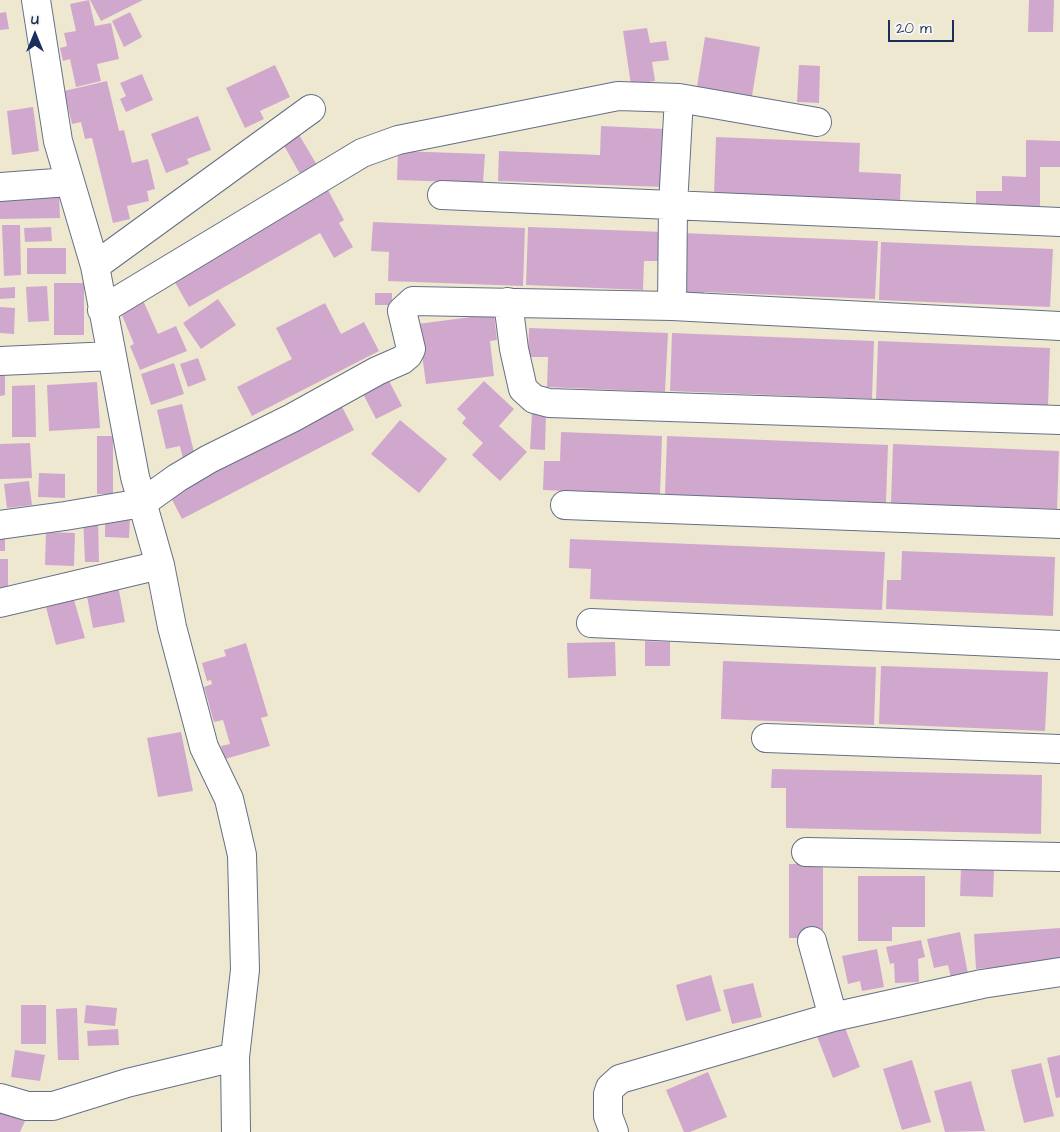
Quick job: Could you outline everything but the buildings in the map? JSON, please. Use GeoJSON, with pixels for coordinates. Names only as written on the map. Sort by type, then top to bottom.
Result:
{"type":"FeatureCollection","features":[{"type":"Feature","properties":{"kind":"street"},"geometry":{"type":"LineString","coordinates":[[36,0],[58,141],[95,266],[135,477],[160,565],[172,627],[204,748],[229,799],[242,856],[245,970],[235,1058],[236,1132]]}},
{"type":"Feature","properties":{"kind":"street"},"geometry":{"type":"LineString","coordinates":[[102,310],[362,152],[398,140],[618,96],[679,98],[817,122]]}},
{"type":"Feature","properties":{"kind":"street"},"geometry":{"type":"LineString","coordinates":[[672,306],[673,205],[679,98]]}},
{"type":"Feature","properties":{"kind":"street"},"geometry":{"type":"LineString","coordinates":[[95,266],[312,109]]}},
{"type":"Feature","properties":{"kind":"street"},"geometry":{"type":"LineString","coordinates":[[0,187],[69,182]]}},
{"type":"Feature","properties":{"kind":"street"},"geometry":{"type":"LineString","coordinates":[[442,194],[1060,222]]}},
{"type":"Feature","properties":{"kind":"street"},"geometry":{"type":"LineString","coordinates":[[0,524],[65,516],[142,503],[177,478],[210,459],[292,418],[377,371],[402,360],[411,349],[402,311],[414,301],[672,306],[1060,326]]}},
{"type":"Feature","properties":{"kind":"street"},"geometry":{"type":"LineString","coordinates":[[508,302],[514,349],[523,389],[534,399],[549,403],[1060,420]]}},
{"type":"Feature","properties":{"kind":"street"},"geometry":{"type":"LineString","coordinates":[[0,361],[112,356]]}},
{"type":"Feature","properties":{"kind":"street"},"geometry":{"type":"LineString","coordinates":[[565,504],[1060,524]]}},
{"type":"Feature","properties":{"kind":"street"},"geometry":{"type":"LineString","coordinates":[[0,603],[160,565]]}},
{"type":"Feature","properties":{"kind":"street"},"geometry":{"type":"LineString","coordinates":[[591,623],[1060,646]]}},
{"type":"Feature","properties":{"kind":"street"},"geometry":{"type":"LineString","coordinates":[[766,738],[1060,748]]}},
{"type":"Feature","properties":{"kind":"street"},"geometry":{"type":"LineString","coordinates":[[806,852],[1060,857]]}},
{"type":"Feature","properties":{"kind":"street"},"geometry":{"type":"LineString","coordinates":[[812,941],[833,1016]]}},
{"type":"Feature","properties":{"kind":"street"},"geometry":{"type":"LineString","coordinates":[[614,1132],[608,1116],[608,1094],[610,1088],[620,1079],[833,1016],[982,984],[1060,972]]}},
{"type":"Feature","properties":{"kind":"street"},"geometry":{"type":"LineString","coordinates":[[0,1098],[27,1106],[53,1106],[127,1083],[235,1058]]}}]}
